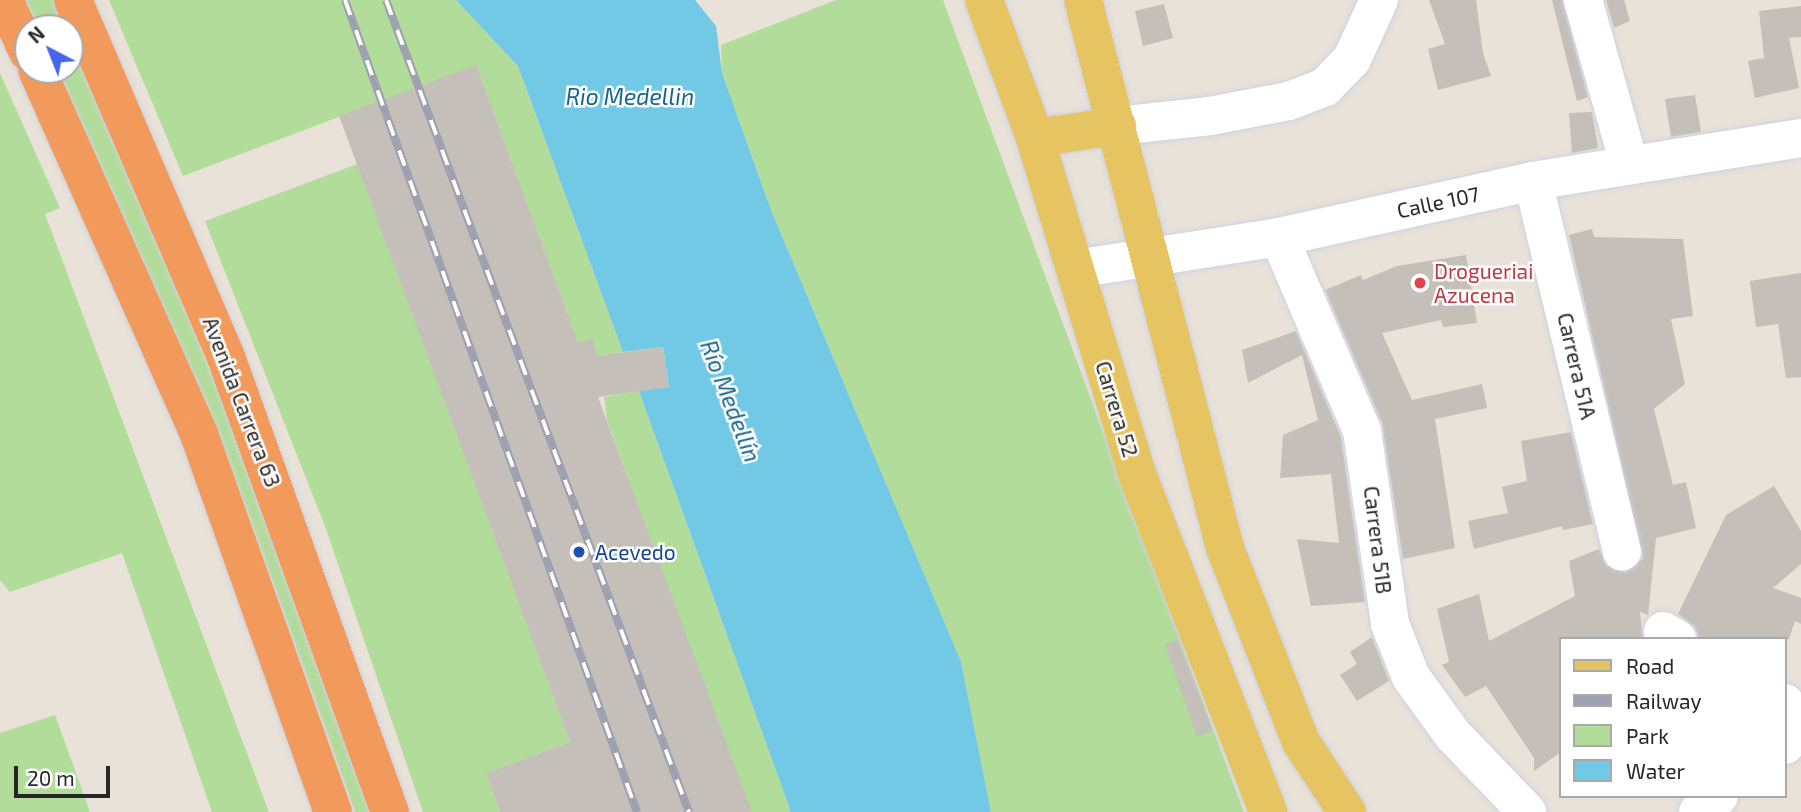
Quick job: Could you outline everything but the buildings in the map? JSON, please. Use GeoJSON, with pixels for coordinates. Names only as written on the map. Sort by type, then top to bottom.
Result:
{"type":"FeatureCollection","features":[{"type":"Feature","properties":{"kind":"highway"},"geometry":{"type":"LineString","coordinates":[[4,0],[14,22]]}},
{"type":"Feature","properties":{"kind":"highway","name":"Avenida Carrera 63"},"geometry":{"type":"LineString","coordinates":[[73,0],[226,357],[390,812]]}},
{"type":"Feature","properties":{"kind":"highway"},"geometry":{"type":"LineString","coordinates":[[43,84],[199,434],[333,812]]}},
{"type":"Feature","properties":{"kind":"main road","name":"Carrera 52"},"geometry":{"type":"LineString","coordinates":[[984,0],[1035,138],[1136,471],[1268,812]]}},
{"type":"Feature","properties":{"kind":"main road"},"geometry":{"type":"LineString","coordinates":[[1083,0],[1225,548],[1255,631],[1301,742],[1347,812]]}},
{"type":"Feature","properties":{"kind":"main road"},"geometry":{"type":"LineString","coordinates":[[1035,138],[1117,126]]}},
{"type":"Feature","properties":{"kind":"street"},"geometry":{"type":"LineString","coordinates":[[1117,126],[1210,116],[1289,101],[1325,87],[1352,60],[1379,0]]}},
{"type":"Feature","properties":{"kind":"street"},"geometry":{"type":"LineString","coordinates":[[1583,0],[1629,164]]}},
{"type":"Feature","properties":{"kind":"street","name":"Calle 107"},"geometry":{"type":"LineString","coordinates":[[1076,269],[1279,237],[1533,181],[1801,138]]}},
{"type":"Feature","properties":{"kind":"street","name":"Carrera 51A"},"geometry":{"type":"LineString","coordinates":[[1533,181],[1622,551]]}},
{"type":"Feature","properties":{"kind":"street","name":"Carrera 51B"},"geometry":{"type":"LineString","coordinates":[[1279,237],[1362,431],[1390,624],[1411,677],[1453,735],[1527,812]]}},
{"type":"Feature","properties":{"kind":"street"},"geometry":{"type":"LineString","coordinates":[[1787,707],[1795,723],[1787,741]]}},
{"type":"Feature","properties":{"kind":"street"},"geometry":{"type":"LineString","coordinates":[[1698,812],[1716,798]]}},
{"type":"Feature","properties":{"kind":"green space"},"geometry":{"type":"Polygon","coordinates":[[[21,0],[53,0],[60,14],[28,14],[21,0]]]}},
{"type":"Feature","properties":{"kind":"green space"},"geometry":{"type":"Polygon","coordinates":[[[109,0],[456,0],[518,66],[623,352],[596,356],[578,342],[476,65],[183,176],[109,0]]]}},
{"type":"Feature","properties":{"kind":"green space"},"geometry":{"type":"Polygon","coordinates":[[[836,0],[943,0],[1244,812],[991,812],[961,662],[771,210],[722,73],[721,45],[836,0]]]}},
{"type":"Feature","properties":{"kind":"green space"},"geometry":{"type":"Polygon","coordinates":[[[84,69],[146,208],[272,528],[372,812],[355,812],[245,504],[184,357],[60,84],[84,84],[84,69]]]}},
{"type":"Feature","properties":{"kind":"green space"},"geometry":{"type":"Polygon","coordinates":[[[0,73],[60,208],[45,214],[269,812],[212,812],[122,553],[10,592],[0,580],[0,73]]]}},
{"type":"Feature","properties":{"kind":"green space"},"geometry":{"type":"Polygon","coordinates":[[[357,164],[570,742],[486,773],[500,812],[423,812],[326,529],[205,221],[357,164]]]}},
{"type":"Feature","properties":{"kind":"green space"},"geometry":{"type":"Polygon","coordinates":[[[639,391],[791,812],[750,812],[607,420],[604,397],[639,391]]]}},
{"type":"Feature","properties":{"kind":"green space"},"geometry":{"type":"Polygon","coordinates":[[[55,715],[90,812],[0,812],[0,733],[55,715]]]}},
{"type":"Feature","properties":{"kind":"water"},"geometry":{"type":"Polygon","coordinates":[[[456,0],[695,0],[716,26],[722,73],[771,210],[961,662],[991,812],[791,812],[639,391],[669,387],[663,347],[623,352],[518,66],[456,0]]]}},
{"type":"Feature","properties":{"kind":"railway"},"geometry":{"type":"LineString","coordinates":[[345,0],[637,812]]}},
{"type":"Feature","properties":{"kind":"railway"},"geometry":{"type":"LineString","coordinates":[[386,0],[689,812]]}},
{"type":"Feature","properties":{"kind":"place","name":"Drogueriai Azucena"},"geometry":{"type":"Point","coordinates":[1420,283]}},
{"type":"Feature","properties":{"kind":"place","name":"Acevedo"},"geometry":{"type":"Point","coordinates":[579,552]}},
{"type":"Feature","properties":{"kind":"water label","name":"Rio Medellin"},"geometry":{"type":"Point","coordinates":[630,96]}},
{"type":"Feature","properties":{"kind":"water label","name":"Río Medellín"},"geometry":{"type":"Point","coordinates":[731,401]}}]}
